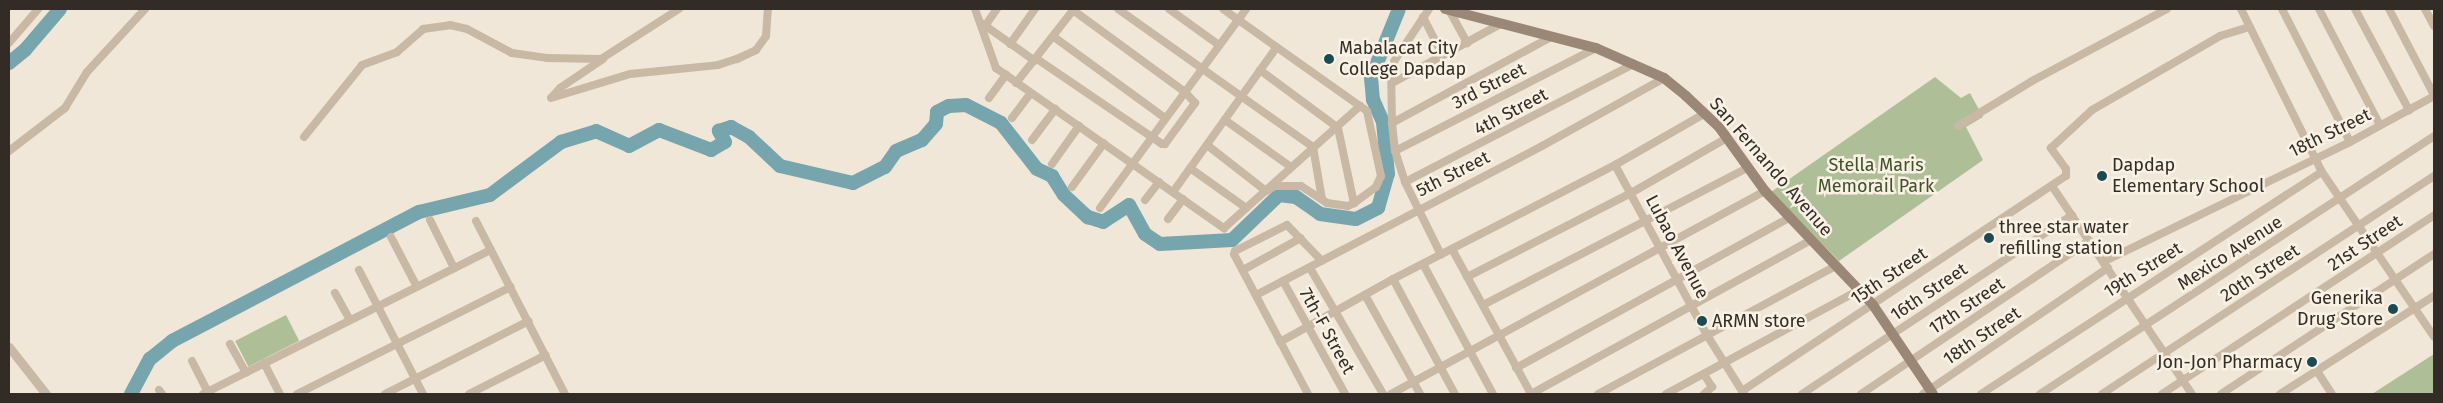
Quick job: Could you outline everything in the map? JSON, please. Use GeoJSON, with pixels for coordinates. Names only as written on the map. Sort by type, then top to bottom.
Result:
{"type":"FeatureCollection","features":[{"type":"Feature","properties":{"kind":"main road","name":"San Fernando Avenue"},"geometry":{"type":"LineString","coordinates":[[1447,10],[1596,48],[1630,66],[1664,78],[1704,114],[1726,138],[1765,192],[1873,305],[1912,362],[1929,393]]}},
{"type":"Feature","properties":{"kind":"street"},"geometry":{"type":"LineString","coordinates":[[9,43],[38,9]]}},
{"type":"Feature","properties":{"kind":"street"},"geometry":{"type":"LineString","coordinates":[[9,151],[65,108],[88,72],[137,14],[145,9]]}},
{"type":"Feature","properties":{"kind":"street"},"geometry":{"type":"LineString","coordinates":[[678,9],[560,88],[551,98],[630,74],[718,65],[737,59],[756,50],[766,36],[768,9]]}},
{"type":"Feature","properties":{"kind":"street"},"geometry":{"type":"LineString","coordinates":[[975,9],[982,24],[996,68],[1224,228],[1360,106]]}},
{"type":"Feature","properties":{"kind":"street"},"geometry":{"type":"LineString","coordinates":[[982,24],[997,9]]}},
{"type":"Feature","properties":{"kind":"street"},"geometry":{"type":"LineString","coordinates":[[1010,44],[1035,9]]}},
{"type":"Feature","properties":{"kind":"street"},"geometry":{"type":"LineString","coordinates":[[1118,9],[1313,147],[1322,199]]}},
{"type":"Feature","properties":{"kind":"street"},"geometry":{"type":"LineString","coordinates":[[1169,9],[1220,45]]}},
{"type":"Feature","properties":{"kind":"street"},"geometry":{"type":"LineString","coordinates":[[1223,9],[1367,111],[1381,176],[1376,187],[1348,206],[1328,203],[1308,188],[1295,185],[1275,186],[1266,190]]}},
{"type":"Feature","properties":{"kind":"street"},"geometry":{"type":"LineString","coordinates":[[1100,208],[1246,9]]}},
{"type":"Feature","properties":{"kind":"street"},"geometry":{"type":"LineString","coordinates":[[1429,9],[1392,66],[1394,82],[1392,123],[1395,151],[1405,182],[1441,255]]}},
{"type":"Feature","properties":{"kind":"street"},"geometry":{"type":"LineString","coordinates":[[1958,126],[2032,81],[2167,9]]}},
{"type":"Feature","properties":{"kind":"street"},"geometry":{"type":"LineString","coordinates":[[2241,9],[2322,172],[2434,336]]}},
{"type":"Feature","properties":{"kind":"street"},"geometry":{"type":"LineString","coordinates":[[2282,9],[2350,142]]}},
{"type":"Feature","properties":{"kind":"street"},"geometry":{"type":"LineString","coordinates":[[2319,9],[2380,125]]}},
{"type":"Feature","properties":{"kind":"street"},"geometry":{"type":"LineString","coordinates":[[2355,9],[2409,110]]}},
{"type":"Feature","properties":{"kind":"street"},"geometry":{"type":"LineString","coordinates":[[2388,9],[2434,96]]}},
{"type":"Feature","properties":{"kind":"street"},"geometry":{"type":"LineString","coordinates":[[2425,9],[2434,26]]}},
{"type":"Feature","properties":{"kind":"street"},"geometry":{"type":"LineString","coordinates":[[982,24],[1010,44],[1036,60],[1150,138],[1165,144],[1195,103],[1185,92],[1073,10],[1054,37],[1036,60],[1016,83]]}},
{"type":"Feature","properties":{"kind":"street"},"geometry":{"type":"LineString","coordinates":[[1447,10],[1467,43]]}},
{"type":"Feature","properties":{"kind":"street"},"geometry":{"type":"LineString","coordinates":[[1423,17],[1442,54]]}},
{"type":"Feature","properties":{"kind":"street"},"geometry":{"type":"LineString","coordinates":[[1394,82],[1442,54],[1467,43],[1502,23]]}},
{"type":"Feature","properties":{"kind":"street"},"geometry":{"type":"LineString","coordinates":[[304,137],[362,65],[397,52],[423,29],[433,26],[467,29],[512,53],[547,58],[608,57]]}},
{"type":"Feature","properties":{"kind":"street","name":"15th Street"},"geometry":{"type":"LineString","coordinates":[[1743,392],[2052,186],[2068,172],[2051,148],[2092,110],[2220,36],[2250,27]]}},
{"type":"Feature","properties":{"kind":"street"},"geometry":{"type":"LineString","coordinates":[[1054,37],[1165,118]]}},
{"type":"Feature","properties":{"kind":"street"},"geometry":{"type":"LineString","coordinates":[[1392,123],[1551,37]]}},
{"type":"Feature","properties":{"kind":"street"},"geometry":{"type":"LineString","coordinates":[[1173,192],[1277,47]]}},
{"type":"Feature","properties":{"kind":"street","name":"3rd Street"},"geometry":{"type":"LineString","coordinates":[[1395,151],[1596,48]]}},
{"type":"Feature","properties":{"kind":"street","name":"4th Street"},"geometry":{"type":"LineString","coordinates":[[1405,182],[1630,66]]}},
{"type":"Feature","properties":{"kind":"street"},"geometry":{"type":"LineString","coordinates":[[1260,70],[1336,127],[1354,203]]}},
{"type":"Feature","properties":{"kind":"street"},"geometry":{"type":"LineString","coordinates":[[990,98],[1006,75]]}},
{"type":"Feature","properties":{"kind":"street","name":"5th Street"},"geometry":{"type":"LineString","coordinates":[[1256,295],[1310,268],[1418,208],[1542,146],[1664,78]]}},
{"type":"Feature","properties":{"kind":"street"},"geometry":{"type":"LineString","coordinates":[[1012,118],[1031,93]]}},
{"type":"Feature","properties":{"kind":"street","name":"18th Street"},"geometry":{"type":"LineString","coordinates":[[1929,393],[2106,265],[2314,157],[2350,142],[2434,96]]}},
{"type":"Feature","properties":{"kind":"street"},"geometry":{"type":"LineString","coordinates":[[1032,140],[1055,109]]}},
{"type":"Feature","properties":{"kind":"street"},"geometry":{"type":"LineString","coordinates":[[1280,342],[1393,278],[1615,164],[1704,114]]}},
{"type":"Feature","properties":{"kind":"street"},"geometry":{"type":"LineString","coordinates":[[1224,120],[1291,167]]}},
{"type":"Feature","properties":{"kind":"street"},"geometry":{"type":"LineString","coordinates":[[1052,164],[1079,126]]}},
{"type":"Feature","properties":{"kind":"street","name":"Mexico Avenue"},"geometry":{"type":"LineString","coordinates":[[2040,394],[2434,136]]}},
{"type":"Feature","properties":{"kind":"street"},"geometry":{"type":"LineString","coordinates":[[1467,277],[1631,193],[1726,138]]}},
{"type":"Feature","properties":{"kind":"street"},"geometry":{"type":"LineString","coordinates":[[1072,186],[1104,143]]}},
{"type":"Feature","properties":{"kind":"street"},"geometry":{"type":"LineString","coordinates":[[1207,145],[1266,190]]}},
{"type":"Feature","properties":{"kind":"street","name":"Lubao Avenue"},"geometry":{"type":"LineString","coordinates":[[1615,164],[1707,335],[1743,392]]}},
{"type":"Feature","properties":{"kind":"street"},"geometry":{"type":"LineString","coordinates":[[1190,168],[1246,208]]}},
{"type":"Feature","properties":{"kind":"street"},"geometry":{"type":"LineString","coordinates":[[1483,305],[1747,168]]}},
{"type":"Feature","properties":{"kind":"street","name":"19th Street"},"geometry":{"type":"LineString","coordinates":[[1981,394],[2322,172]]}},
{"type":"Feature","properties":{"kind":"street","name":"20th Street"},"geometry":{"type":"LineString","coordinates":[[2102,394],[2434,176]]}},
{"type":"Feature","properties":{"kind":"street"},"geometry":{"type":"LineString","coordinates":[[1145,200],[1159,182]]}},
{"type":"Feature","properties":{"kind":"street"},"geometry":{"type":"LineString","coordinates":[[2052,186],[2192,394]]}},
{"type":"Feature","properties":{"kind":"street"},"geometry":{"type":"LineString","coordinates":[[1391,394],[1765,192]]}},
{"type":"Feature","properties":{"kind":"street"},"geometry":{"type":"LineString","coordinates":[[1168,219],[1183,199]]}},
{"type":"Feature","properties":{"kind":"street","name":"16th Street"},"geometry":{"type":"LineString","coordinates":[[1802,394],[2072,215]]}},
{"type":"Feature","properties":{"kind":"street","name":"21st Street"},"geometry":{"type":"LineString","coordinates":[[2162,394],[2434,215]]}},
{"type":"Feature","properties":{"kind":"street"},"geometry":{"type":"LineString","coordinates":[[1516,368],[1677,277],[1790,218]]}},
{"type":"Feature","properties":{"kind":"street"},"geometry":{"type":"LineString","coordinates":[[430,220],[454,268]]}},
{"type":"Feature","properties":{"kind":"street"},"geometry":{"type":"LineString","coordinates":[[476,221],[529,321],[562,393]]}},
{"type":"Feature","properties":{"kind":"street"},"geometry":{"type":"LineString","coordinates":[[1308,394],[1243,270],[1235,251],[1266,233],[1287,225],[1322,261]]}},
{"type":"Feature","properties":{"kind":"street"},"geometry":{"type":"LineString","coordinates":[[391,237],[416,287]]}},
{"type":"Feature","properties":{"kind":"street"},"geometry":{"type":"LineString","coordinates":[[1243,270],[1301,238]]}},
{"type":"Feature","properties":{"kind":"street"},"geometry":{"type":"LineString","coordinates":[[1452,249],[1531,394],[1811,240]]}},
{"type":"Feature","properties":{"kind":"street","name":"17th Street"},"geometry":{"type":"LineString","coordinates":[[1861,394],[1912,362],[2089,241]]}},
{"type":"Feature","properties":{"kind":"street"},"geometry":{"type":"LineString","coordinates":[[192,361],[205,393],[491,250]]}},
{"type":"Feature","properties":{"kind":"street"},"geometry":{"type":"LineString","coordinates":[[2221,394],[2434,254]]}},
{"type":"Feature","properties":{"kind":"street"},"geometry":{"type":"LineString","coordinates":[[1423,264],[1493,394]]}},
{"type":"Feature","properties":{"kind":"street"},"geometry":{"type":"LineString","coordinates":[[1598,394],[1836,266]]}},
{"type":"Feature","properties":{"kind":"street"},"geometry":{"type":"LineString","coordinates":[[1310,268],[1383,394]]}},
{"type":"Feature","properties":{"kind":"street"},"geometry":{"type":"LineString","coordinates":[[359,270],[423,394]]}},
{"type":"Feature","properties":{"kind":"street"},"geometry":{"type":"LineString","coordinates":[[1393,278],[1456,394]]}},
{"type":"Feature","properties":{"kind":"street","name":"7th-F Street"},"geometry":{"type":"LineString","coordinates":[[1283,282],[1345,394]]}},
{"type":"Feature","properties":{"kind":"street"},"geometry":{"type":"LineString","coordinates":[[297,394],[510,287]]}},
{"type":"Feature","properties":{"kind":"street"},"geometry":{"type":"LineString","coordinates":[[1666,394],[1859,290]]}},
{"type":"Feature","properties":{"kind":"street"},"geometry":{"type":"LineString","coordinates":[[335,293],[350,320]]}},
{"type":"Feature","properties":{"kind":"street"},"geometry":{"type":"LineString","coordinates":[[1365,295],[1420,394]]}},
{"type":"Feature","properties":{"kind":"street"},"geometry":{"type":"LineString","coordinates":[[2280,394],[2434,296]]}},
{"type":"Feature","properties":{"kind":"street"},"geometry":{"type":"LineString","coordinates":[[385,394],[529,321]]}},
{"type":"Feature","properties":{"kind":"street"},"geometry":{"type":"LineString","coordinates":[[230,344],[246,373]]}},
{"type":"Feature","properties":{"kind":"street"},"geometry":{"type":"LineString","coordinates":[[9,347],[46,394]]}},
{"type":"Feature","properties":{"kind":"street"},"geometry":{"type":"LineString","coordinates":[[469,394],[546,355]]}},
{"type":"Feature","properties":{"kind":"street"},"geometry":{"type":"LineString","coordinates":[[264,363],[280,394]]}},
{"type":"Feature","properties":{"kind":"street"},"geometry":{"type":"LineString","coordinates":[[2317,371],[2332,394]]}},
{"type":"Feature","properties":{"kind":"street"},"geometry":{"type":"LineString","coordinates":[[1704,374],[1712,387],[1704,394]]}},
{"type":"Feature","properties":{"kind":"green space","name":"Stella Maris Memorail Park"},"geometry":{"type":"Polygon","coordinates":[[[1935,77],[1961,98],[1970,93],[1983,117],[1966,127],[1983,160],[1839,261],[1771,192],[1935,77]]]}},
{"type":"Feature","properties":{"kind":"green space"},"geometry":{"type":"Polygon","coordinates":[[[286,315],[299,341],[248,367],[235,341],[286,315]]]}},
{"type":"Feature","properties":{"kind":"green space"},"geometry":{"type":"Polygon","coordinates":[[[2434,354],[2434,394],[2372,394],[2434,354]]]}},
{"type":"Feature","properties":{"kind":"waterway"},"geometry":{"type":"LineString","coordinates":[[9,63],[25,50],[60,9]]}},
{"type":"Feature","properties":{"kind":"waterway"},"geometry":{"type":"LineString","coordinates":[[131,394],[150,359],[172,341],[419,212],[490,195],[561,142],[596,131],[629,146],[659,130],[711,150],[725,142],[719,131],[731,127],[749,137],[780,166],[853,183],[885,167],[896,151],[922,140],[936,124],[937,112],[949,106],[966,105],[1001,123],[1037,169],[1052,176],[1064,195],[1088,217],[1103,222],[1129,205],[1145,234],[1160,244],[1232,240],[1279,195],[1296,197],[1320,214],[1356,219],[1378,208],[1388,174],[1383,122],[1373,100],[1371,78],[1399,9]]}},
{"type":"Feature","properties":{"kind":"place","name":"Mabalacat City College Dapdap"},"geometry":{"type":"Point","coordinates":[1329,59]}},
{"type":"Feature","properties":{"kind":"place","name":"Dapdap Elementary School"},"geometry":{"type":"Point","coordinates":[2102,176]}},
{"type":"Feature","properties":{"kind":"place","name":"three star water refilling station"},"geometry":{"type":"Point","coordinates":[1989,238]}},
{"type":"Feature","properties":{"kind":"place","name":"Generika Drug Store"},"geometry":{"type":"Point","coordinates":[2393,309]}},
{"type":"Feature","properties":{"kind":"place","name":"ARMN store"},"geometry":{"type":"Point","coordinates":[1702,321]}},
{"type":"Feature","properties":{"kind":"place","name":"Jon-Jon Pharmacy"},"geometry":{"type":"Point","coordinates":[2312,362]}}]}
